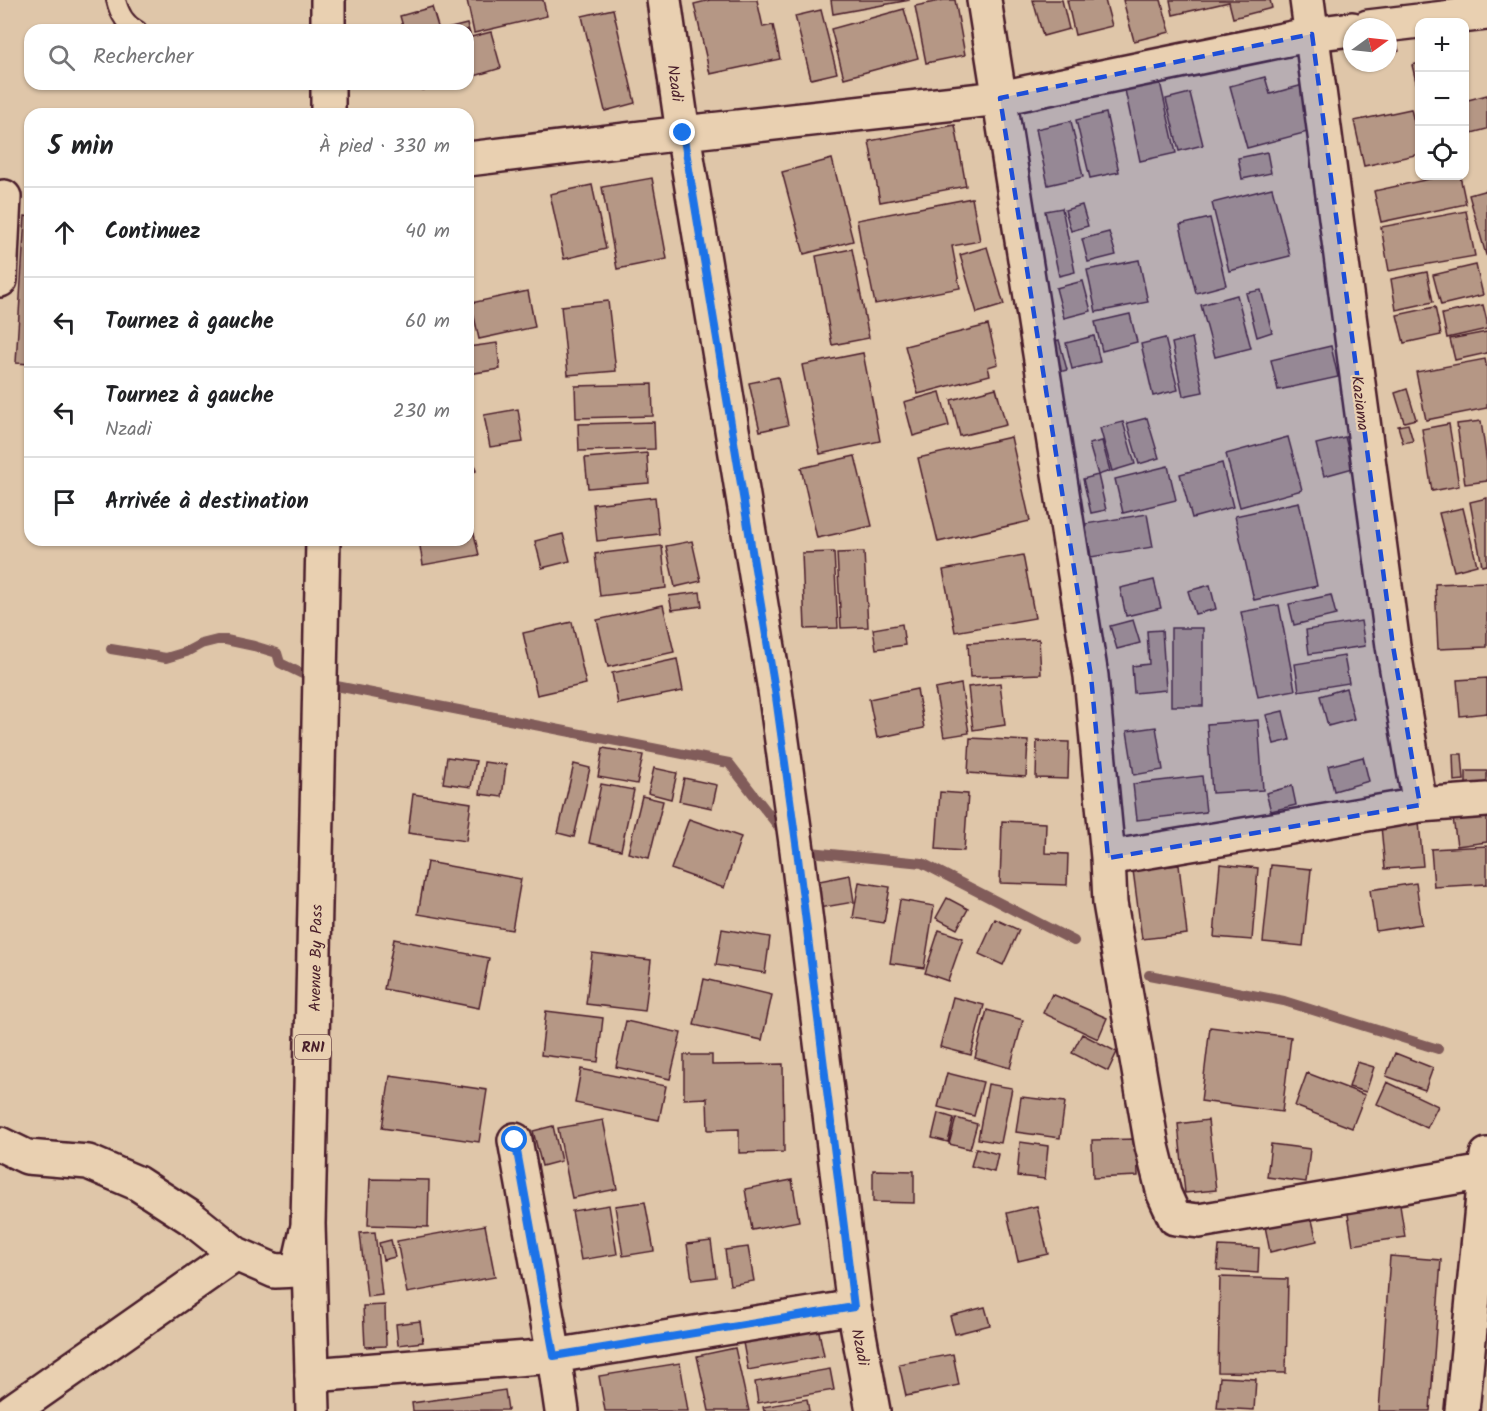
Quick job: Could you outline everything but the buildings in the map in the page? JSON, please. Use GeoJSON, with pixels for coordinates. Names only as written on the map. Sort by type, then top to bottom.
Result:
{"type":"FeatureCollection","features":[{"type":"Feature","properties":{"kind":"main road"},"geometry":{"type":"LineString","coordinates":[[328,0],[328,24]]}},
{"type":"Feature","properties":{"kind":"main road","name":"Nzadi"},"geometry":{"type":"LineString","coordinates":[[664,0],[683,133],[775,690],[854,1307],[873,1411]]}},
{"type":"Feature","properties":{"kind":"main road"},"geometry":{"type":"LineString","coordinates":[[984,0],[1091,676],[1110,903],[1152,1146],[1164,1194],[1174,1218],[1199,1221],[1486,1163],[1462,1411]]}},
{"type":"Feature","properties":{"kind":"main road","name":"Kaziama"},"geometry":{"type":"LineString","coordinates":[[1307,0],[1393,646],[1420,805]]}},
{"type":"Feature","properties":{"kind":"main road"},"geometry":{"type":"LineString","coordinates":[[1397,24],[1487,13]]}},
{"type":"Feature","properties":{"kind":"main road"},"geometry":{"type":"LineString","coordinates":[[474,158],[1000,98],[1312,34],[1343,30]]}},
{"type":"Feature","properties":{"kind":"main road"},"geometry":{"type":"LineString","coordinates":[[328,90],[328,108]]}},
{"type":"Feature","properties":{"kind":"main road"},"geometry":{"type":"LineString","coordinates":[[0,280],[11,198]]}},
{"type":"Feature","properties":{"kind":"main road","name":"Avenue By Pass"},"geometry":{"type":"LineString","coordinates":[[313,1411],[308,1224],[323,546]]}},
{"type":"Feature","properties":{"kind":"main road"},"geometry":{"type":"LineString","coordinates":[[1108,858],[1420,805],[1487,800]]}},
{"type":"Feature","properties":{"kind":"main road"},"geometry":{"type":"LineString","coordinates":[[515,1140],[562,1411]]}},
{"type":"Feature","properties":{"kind":"main road"},"geometry":{"type":"LineString","coordinates":[[0,1144],[27,1157],[88,1162],[137,1183],[191,1218],[236,1254],[274,1271],[297,1270],[308,1224]]}},
{"type":"Feature","properties":{"kind":"main road"},"geometry":{"type":"LineString","coordinates":[[12,1411],[236,1254]]}},
{"type":"Feature","properties":{"kind":"main road"},"geometry":{"type":"LineString","coordinates":[[312,1375],[554,1356],[854,1307]]}},
{"type":"Feature","properties":{"kind":"lane"},"geometry":{"type":"LineString","coordinates":[[116,0],[119,14],[129,24]]}},
{"type":"Feature","properties":{"kind":"highlighted area"},"geometry":{"type":"Polygon","coordinates":[[[1312,34],[1393,646],[1420,805],[1108,858],[1091,676],[1000,98],[1312,34]]]}},
{"type":"Feature","properties":{"kind":"waterway"},"geometry":{"type":"LineString","coordinates":[[111,649],[166,658],[186,652],[201,644],[226,640],[277,653],[280,663],[321,683],[729,763],[785,835]]}},
{"type":"Feature","properties":{"kind":"waterway"},"geometry":{"type":"LineString","coordinates":[[800,851],[922,863],[1074,941]]}},
{"type":"Feature","properties":{"kind":"waterway"},"geometry":{"type":"LineString","coordinates":[[1149,975],[1284,1001],[1438,1049]]}},
{"type":"Feature","properties":{"kind":"route"},"geometry":{"type":"LineString","coordinates":[[515,1140],[554,1356],[854,1307],[775,690],[683,133]]}}]}
